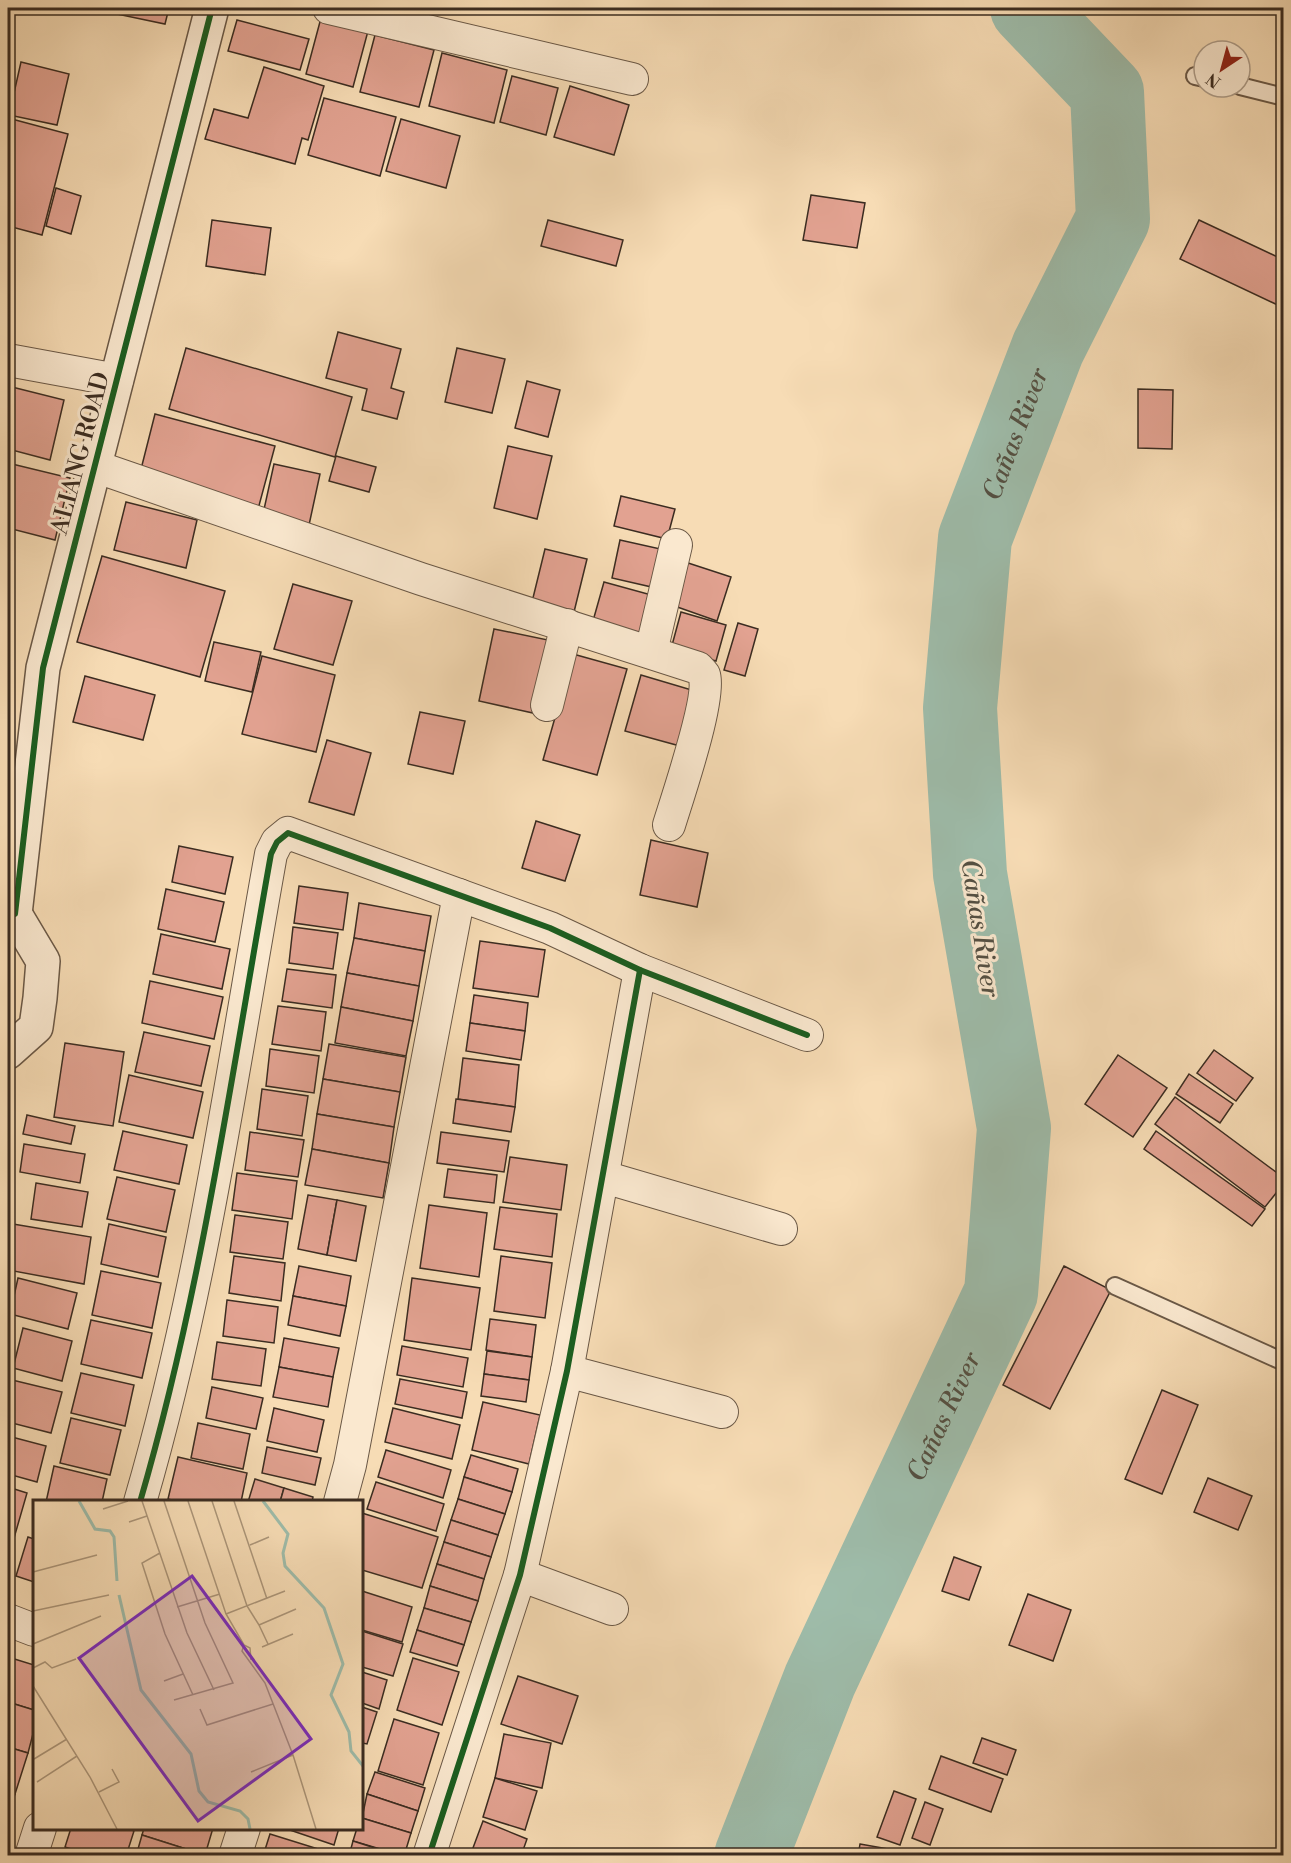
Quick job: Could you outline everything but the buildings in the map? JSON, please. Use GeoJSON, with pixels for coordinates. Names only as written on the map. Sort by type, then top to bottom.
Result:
{"type":"FeatureCollection","features":[{"type":"Feature","properties":{"kind":"street","name":"ALIANG ROAD"},"geometry":{"type":"LineString","coordinates":[[11,917],[43,668],[212,8]]}},
{"type":"Feature","properties":{"kind":"street"},"geometry":{"type":"LineString","coordinates":[[329,8],[632,79]]}},
{"type":"Feature","properties":{"kind":"street"},"geometry":{"type":"LineString","coordinates":[[8,360],[117,380]]}},
{"type":"Feature","properties":{"kind":"street"},"geometry":{"type":"LineString","coordinates":[[94,466],[409,575],[698,668],[704,675],[705,688],[698,730],[669,825]]}},
{"type":"Feature","properties":{"kind":"street"},"geometry":{"type":"LineString","coordinates":[[651,652],[676,545]]}},
{"type":"Feature","properties":{"kind":"street"},"geometry":{"type":"LineString","coordinates":[[547,705],[567,625]]}},
{"type":"Feature","properties":{"kind":"street"},"geometry":{"type":"LineString","coordinates":[[141,1500],[158,1441],[198,1264],[271,854],[277,842],[288,833],[550,928],[640,970],[807,1035]]}},
{"type":"Feature","properties":{"kind":"street"},"geometry":{"type":"LineString","coordinates":[[341,1500],[350,1465],[459,895]]}},
{"type":"Feature","properties":{"kind":"street"},"geometry":{"type":"LineString","coordinates":[[8,1052],[36,1027],[43,961],[11,917]]}},
{"type":"Feature","properties":{"kind":"street"},"geometry":{"type":"LineString","coordinates":[[429,1856],[520,1575],[567,1371],[640,970]]}},
{"type":"Feature","properties":{"kind":"street"},"geometry":{"type":"LineString","coordinates":[[604,1177],[781,1229]]}},
{"type":"Feature","properties":{"kind":"street"},"geometry":{"type":"LineString","coordinates":[[567,1371],[722,1412]]}},
{"type":"Feature","properties":{"kind":"street"},"geometry":{"type":"LineString","coordinates":[[520,1575],[612,1609]]}},
{"type":"Feature","properties":{"kind":"street"},"geometry":{"type":"LineString","coordinates":[[8,1620],[33,1630]]}},
{"type":"Feature","properties":{"kind":"street"},"geometry":{"type":"LineString","coordinates":[[31,1856],[39,1830]]}},
{"type":"Feature","properties":{"kind":"street"},"geometry":{"type":"LineString","coordinates":[[235,1856],[243,1830]]}},
{"type":"Feature","properties":{"kind":"lane"},"geometry":{"type":"LineString","coordinates":[[1252,90],[1284,97]]}},
{"type":"Feature","properties":{"kind":"lane"},"geometry":{"type":"LineString","coordinates":[[1115,1286],[1284,1362]]}},
{"type":"Feature","properties":{"kind":"waterway","name":"Cañas River"},"geometry":{"type":"LineString","coordinates":[[751,1856],[820,1680],[1001,1293],[1014,1128],[970,874],[960,708],[975,538],[1048,348],[1113,219],[1107,92],[1027,8]]}},
{"type":"Feature","properties":{"kind":"cycle path"},"geometry":{"type":"LineString","coordinates":[[15,914],[43,668],[212,8]]}},
{"type":"Feature","properties":{"kind":"cycle path"},"geometry":{"type":"LineString","coordinates":[[141,1500],[162,1422],[198,1261],[271,854],[277,842],[288,833],[550,928],[640,970],[807,1035]]}},
{"type":"Feature","properties":{"kind":"cycle path"},"geometry":{"type":"LineString","coordinates":[[429,1856],[520,1575],[567,1371],[640,970]]}}]}
